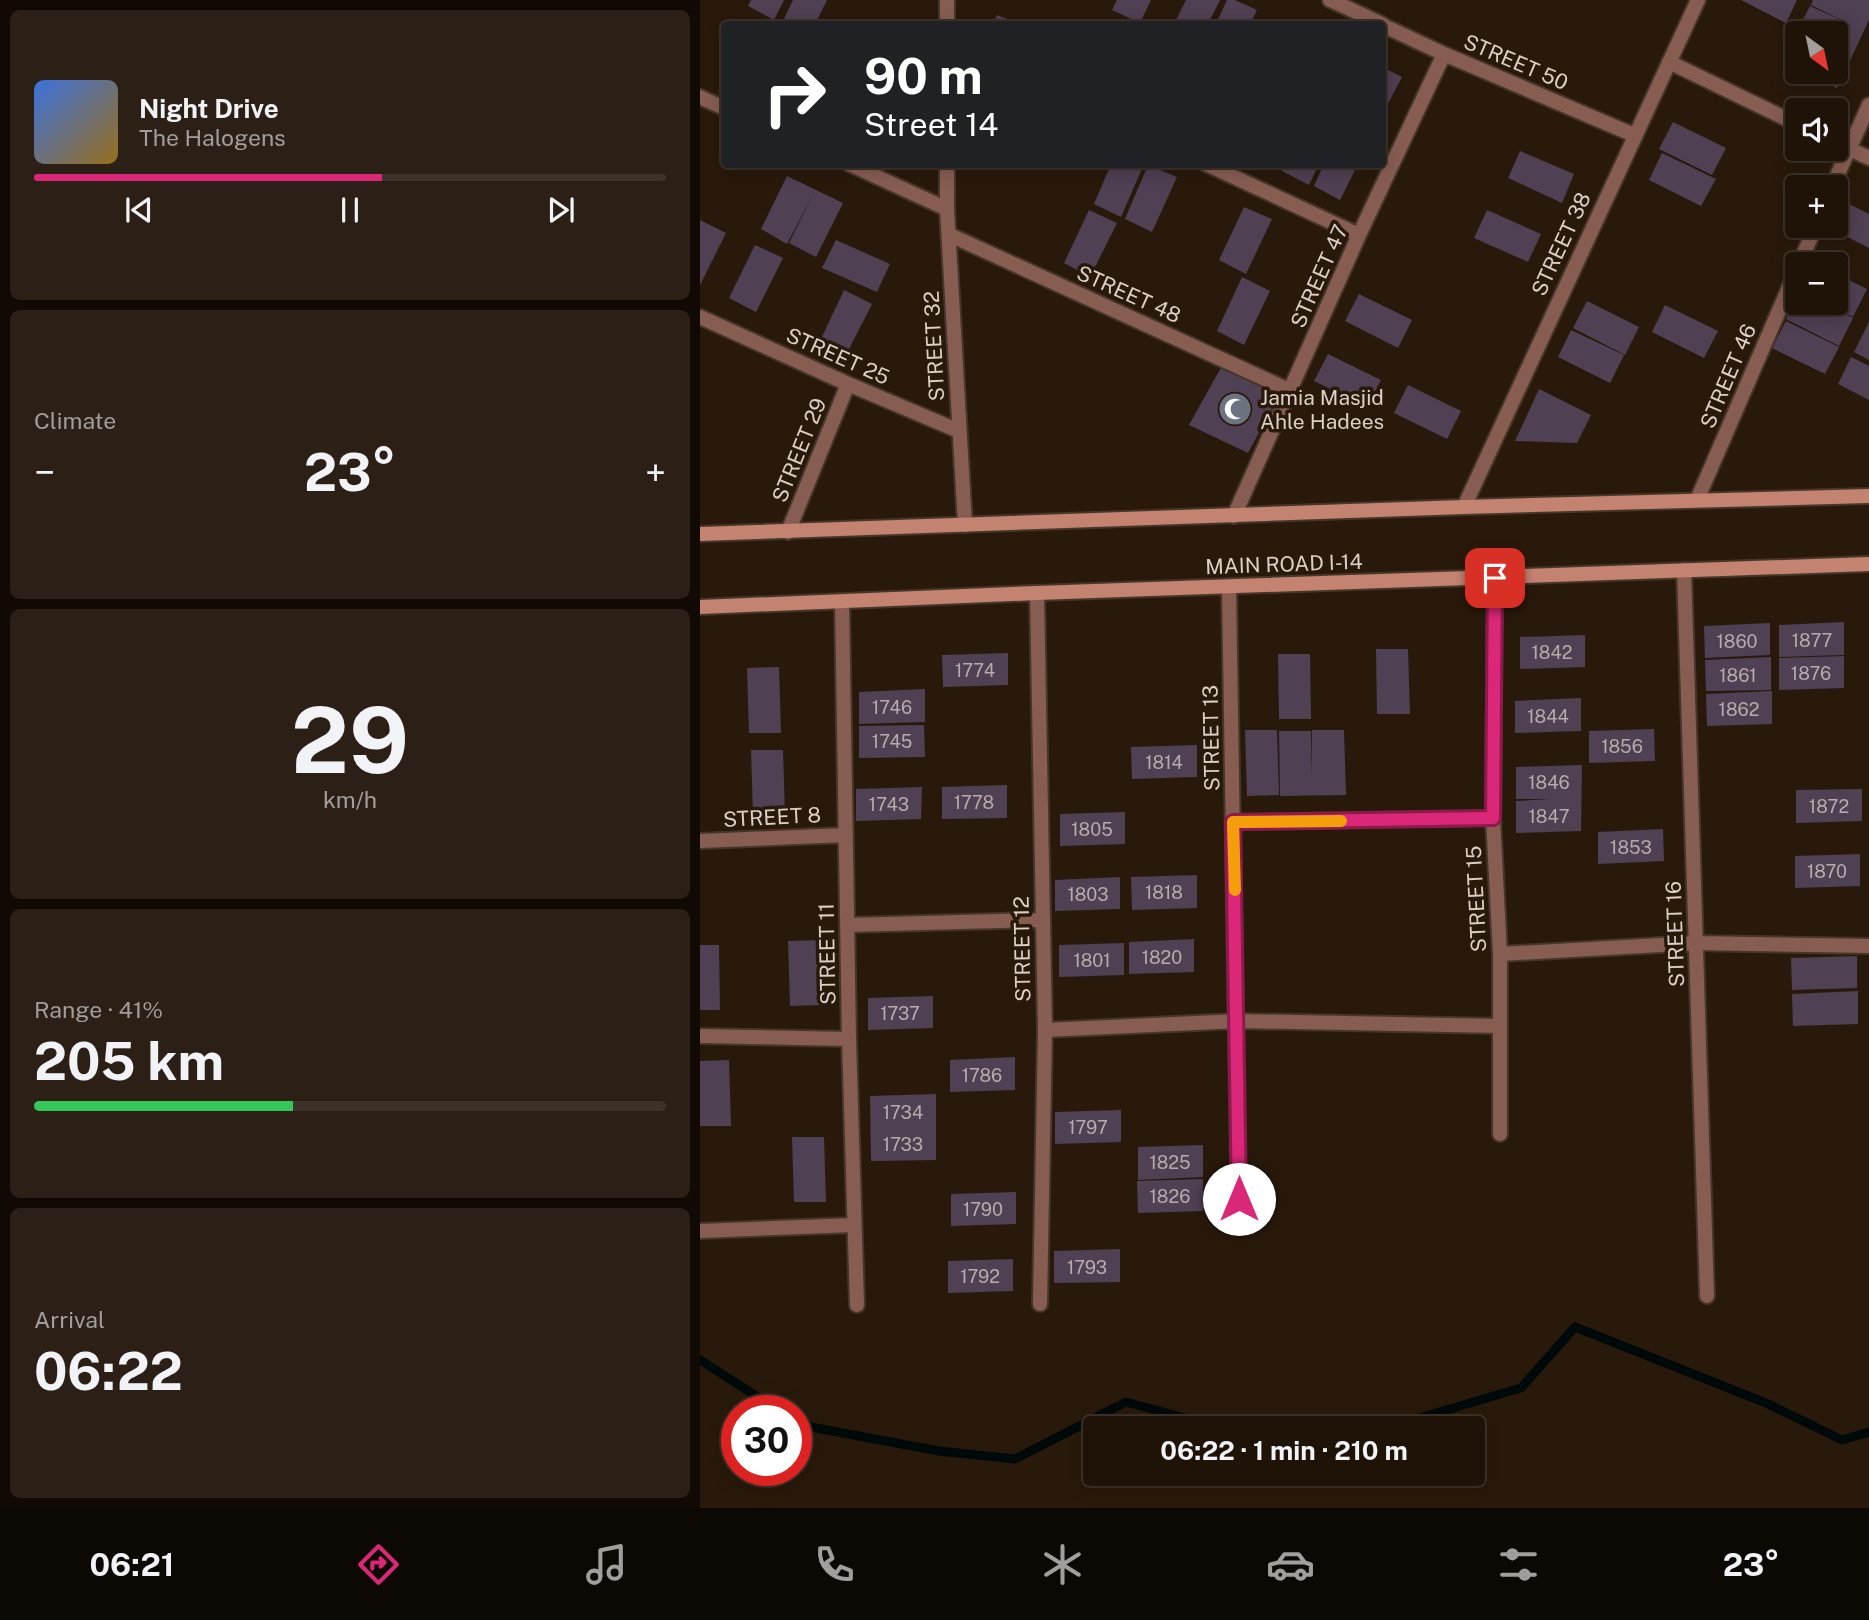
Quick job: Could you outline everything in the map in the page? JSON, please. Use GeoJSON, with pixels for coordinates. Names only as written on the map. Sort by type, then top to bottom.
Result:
{"type":"FeatureCollection","features":[{"type":"Feature","properties":{"kind":"main road"},"geometry":{"type":"LineString","coordinates":[[700,534],[1464,507],[1869,496]]}},
{"type":"Feature","properties":{"kind":"main road","name":"MAIN ROAD I-14"},"geometry":{"type":"LineString","coordinates":[[700,607],[1869,564]]}},
{"type":"Feature","properties":{"kind":"street"},"geometry":{"type":"LineString","coordinates":[[947,0],[947,21]]}},
{"type":"Feature","properties":{"kind":"street","name":"STREET 50"},"geometry":{"type":"LineString","coordinates":[[1330,0],[1374,21]]}},
{"type":"Feature","properties":{"kind":"street","name":"STREET 38"},"geometry":{"type":"LineString","coordinates":[[1464,507],[1698,0]]}},
{"type":"Feature","properties":{"kind":"street","name":"STREET 50"},"geometry":{"type":"LineString","coordinates":[[1386,27],[1634,135]]}},
{"type":"Feature","properties":{"kind":"street","name":"STREET 47"},"geometry":{"type":"LineString","coordinates":[[1234,516],[1359,235],[1444,54]]}},
{"type":"Feature","properties":{"kind":"street"},"geometry":{"type":"LineString","coordinates":[[1669,62],[1785,118]]}},
{"type":"Feature","properties":{"kind":"street"},"geometry":{"type":"LineString","coordinates":[[700,97],[721,107]]}},
{"type":"Feature","properties":{"kind":"street"},"geometry":{"type":"LineString","coordinates":[[1848,137],[1869,105]]}},
{"type":"Feature","properties":{"kind":"street"},"geometry":{"type":"LineString","coordinates":[[1848,149],[1869,158]]}},
{"type":"Feature","properties":{"kind":"street"},"geometry":{"type":"LineString","coordinates":[[858,168],[947,209]]}},
{"type":"Feature","properties":{"kind":"street","name":"STREET 32"},"geometry":{"type":"LineString","coordinates":[[947,168],[965,525]]}},
{"type":"Feature","properties":{"kind":"street"},"geometry":{"type":"LineString","coordinates":[[1215,168],[1359,235]]}},
{"type":"Feature","properties":{"kind":"street","name":"STREET 48"},"geometry":{"type":"LineString","coordinates":[[950,235],[1291,391]]}},
{"type":"Feature","properties":{"kind":"street","name":"STREET 46"},"geometry":{"type":"LineString","coordinates":[[1697,500],[1785,297]]}},
{"type":"Feature","properties":{"kind":"street","name":"STREET 25"},"geometry":{"type":"LineString","coordinates":[[700,317],[959,431]]}},
{"type":"Feature","properties":{"kind":"street","name":"STREET 29"},"geometry":{"type":"LineString","coordinates":[[788,532],[848,384]]}},
{"type":"Feature","properties":{"kind":"street","name":"STREET 16"},"geometry":{"type":"LineString","coordinates":[[1684,570],[1707,1296]]}},
{"type":"Feature","properties":{"kind":"street","name":"STREET 15"},"geometry":{"type":"LineString","coordinates":[[1495,578],[1493,818],[1500,954],[1500,1134]]}},
{"type":"Feature","properties":{"kind":"street","name":"STREET 13"},"geometry":{"type":"LineString","coordinates":[[1229,587],[1238,1021],[1239,1224]]}},
{"type":"Feature","properties":{"kind":"street","name":"STREET 12"},"geometry":{"type":"LineString","coordinates":[[1037,593],[1045,1030],[1040,1304]]}},
{"type":"Feature","properties":{"kind":"street","name":"STREET 11"},"geometry":{"type":"LineString","coordinates":[[842,602],[849,1039],[857,1305]]}},
{"type":"Feature","properties":{"kind":"street"},"geometry":{"type":"LineString","coordinates":[[1233,822],[1493,818]]}},
{"type":"Feature","properties":{"kind":"street","name":"STREET 8"},"geometry":{"type":"LineString","coordinates":[[700,841],[846,835]]}},
{"type":"Feature","properties":{"kind":"street"},"geometry":{"type":"LineString","coordinates":[[847,925],[1041,920]]}},
{"type":"Feature","properties":{"kind":"street"},"geometry":{"type":"LineString","coordinates":[[1500,954],[1696,943],[1869,946]]}},
{"type":"Feature","properties":{"kind":"street"},"geometry":{"type":"LineString","coordinates":[[1045,1030],[1238,1021],[1500,1026]]}},
{"type":"Feature","properties":{"kind":"street"},"geometry":{"type":"LineString","coordinates":[[700,1036],[849,1039]]}},
{"type":"Feature","properties":{"kind":"street"},"geometry":{"type":"LineString","coordinates":[[700,1231],[854,1224]]}},
{"type":"Feature","properties":{"kind":"building"},"geometry":{"type":"Polygon","coordinates":[[[751,0],[784,0],[774,20],[748,6],[751,0]]]}},
{"type":"Feature","properties":{"kind":"building"},"geometry":{"type":"Polygon","coordinates":[[[793,0],[827,0],[816,21],[783,21],[793,0]]]}},
{"type":"Feature","properties":{"kind":"building"},"geometry":{"type":"Polygon","coordinates":[[[1117,0],[1151,0],[1141,21],[1112,10],[1117,0]]]}},
{"type":"Feature","properties":{"kind":"building"},"geometry":{"type":"Polygon","coordinates":[[[1186,0],[1220,0],[1210,21],[1176,21],[1186,0]]]}},
{"type":"Feature","properties":{"kind":"building"},"geometry":{"type":"Polygon","coordinates":[[[1227,0],[1235,0],[1257,10],[1252,21],[1217,21],[1227,0]]]}},
{"type":"Feature","properties":{"kind":"building"},"geometry":{"type":"Polygon","coordinates":[[[1741,0],[1797,0],[1785,22],[1741,0]]]}},
{"type":"Feature","properties":{"kind":"building"},"geometry":{"type":"Polygon","coordinates":[[[1813,0],[1869,0],[1869,20],[1848,65],[1848,23],[1850,24],[1811,5],[1813,0]]]}},
{"type":"Feature","properties":{"kind":"building"},"geometry":{"type":"Polygon","coordinates":[[[1810,6],[1843,21],[1802,21],[1810,6]]]}},
{"type":"Feature","properties":{"kind":"building"},"geometry":{"type":"Polygon","coordinates":[[[997,15],[1012,21],[994,21],[997,15]]]}},
{"type":"Feature","properties":{"kind":"building"},"geometry":{"type":"Polygon","coordinates":[[[1386,69],[1402,77],[1386,107],[1386,69]]]}},
{"type":"Feature","properties":{"kind":"building"},"geometry":{"type":"Polygon","coordinates":[[[1673,122],[1726,148],[1712,175],[1659,149],[1673,122]]]}},
{"type":"Feature","properties":{"kind":"building"},"geometry":{"type":"Polygon","coordinates":[[[1520,151],[1574,174],[1562,203],[1508,178],[1520,151]]]}},
{"type":"Feature","properties":{"kind":"building"},"geometry":{"type":"Polygon","coordinates":[[[1662,153],[1716,179],[1701,206],[1649,180],[1662,153]]]}},
{"type":"Feature","properties":{"kind":"building"},"geometry":{"type":"Polygon","coordinates":[[[1109,168],[1142,168],[1121,217],[1094,204],[1109,168]]]}},
{"type":"Feature","properties":{"kind":"building"},"geometry":{"type":"Polygon","coordinates":[[[1147,168],[1155,168],[1177,177],[1152,232],[1125,219],[1147,168]]]}},
{"type":"Feature","properties":{"kind":"building"},"geometry":{"type":"Polygon","coordinates":[[[1284,168],[1317,168],[1309,185],[1282,171],[1284,168]]]}},
{"type":"Feature","properties":{"kind":"building"},"geometry":{"type":"Polygon","coordinates":[[[1322,168],[1356,168],[1340,200],[1314,186],[1322,168]]]}},
{"type":"Feature","properties":{"kind":"building"},"geometry":{"type":"Polygon","coordinates":[[[787,176],[843,203],[816,257],[789,243],[812,196],[787,244],[761,229],[787,176]]]}},
{"type":"Feature","properties":{"kind":"building"},"geometry":{"type":"Polygon","coordinates":[[[1848,204],[1869,214],[1869,248],[1848,237],[1848,204]]]}},
{"type":"Feature","properties":{"kind":"building"},"geometry":{"type":"Polygon","coordinates":[[[1244,207],[1272,219],[1246,274],[1219,260],[1244,207]]]}},
{"type":"Feature","properties":{"kind":"building"},"geometry":{"type":"Polygon","coordinates":[[[1089,210],[1117,223],[1090,277],[1064,263],[1089,210]]]}},
{"type":"Feature","properties":{"kind":"building"},"geometry":{"type":"Polygon","coordinates":[[[1487,210],[1541,234],[1528,262],[1474,238],[1487,210]]]}},
{"type":"Feature","properties":{"kind":"building"},"geometry":{"type":"Polygon","coordinates":[[[700,220],[726,233],[700,285],[700,220]]]}},
{"type":"Feature","properties":{"kind":"building"},"geometry":{"type":"Polygon","coordinates":[[[836,240],[890,264],[877,292],[822,268],[836,240]]]}},
{"type":"Feature","properties":{"kind":"building"},"geometry":{"type":"Polygon","coordinates":[[[755,245],[783,258],[756,312],[729,298],[755,245]]]}},
{"type":"Feature","properties":{"kind":"building"},"geometry":{"type":"Polygon","coordinates":[[[1242,277],[1270,291],[1244,345],[1217,331],[1242,277]]]}},
{"type":"Feature","properties":{"kind":"building"},"geometry":{"type":"Polygon","coordinates":[[[1848,280],[1867,289],[1853,317],[1848,314],[1848,280]]]}},
{"type":"Feature","properties":{"kind":"building"},"geometry":{"type":"Polygon","coordinates":[[[844,290],[872,304],[845,357],[819,343],[844,290]]]}},
{"type":"Feature","properties":{"kind":"building"},"geometry":{"type":"Polygon","coordinates":[[[1359,294],[1412,320],[1398,348],[1345,321],[1359,294]]]}},
{"type":"Feature","properties":{"kind":"building"},"geometry":{"type":"Polygon","coordinates":[[[1587,301],[1639,327],[1625,355],[1573,328],[1587,301]]]}},
{"type":"Feature","properties":{"kind":"building"},"geometry":{"type":"Polygon","coordinates":[[[1665,305],[1718,331],[1704,358],[1652,332],[1665,305]]]}},
{"type":"Feature","properties":{"kind":"building"},"geometry":{"type":"Polygon","coordinates":[[[1788,315],[1847,315],[1853,318],[1839,346],[1786,319],[1788,315]]]}},
{"type":"Feature","properties":{"kind":"building"},"geometry":{"type":"Polygon","coordinates":[[[1786,321],[1839,347],[1825,374],[1772,348],[1786,321]]]}},
{"type":"Feature","properties":{"kind":"building"},"geometry":{"type":"Polygon","coordinates":[[[1869,322],[1869,360],[1854,352],[1869,322]]]}},
{"type":"Feature","properties":{"kind":"building"},"geometry":{"type":"Polygon","coordinates":[[[1571,330],[1624,355],[1610,383],[1558,357],[1571,330]]]}},
{"type":"Feature","properties":{"kind":"building"},"geometry":{"type":"Polygon","coordinates":[[[1328,354],[1381,380],[1367,407],[1314,381],[1328,354]]]}},
{"type":"Feature","properties":{"kind":"building"},"geometry":{"type":"Polygon","coordinates":[[[1851,357],[1869,366],[1869,400],[1838,384],[1851,357]]]}},
{"type":"Feature","properties":{"kind":"building","name":"Jamia Masjid Ahle Hadees"},"geometry":{"type":"Polygon","coordinates":[[[1223,364],[1280,393],[1248,453],[1189,425],[1223,364]]]}},
{"type":"Feature","properties":{"kind":"building"},"geometry":{"type":"Polygon","coordinates":[[[1408,385],[1461,411],[1447,439],[1394,413],[1408,385]]]}},
{"type":"Feature","properties":{"kind":"building"},"geometry":{"type":"Polygon","coordinates":[[[1539,389],[1591,415],[1577,443],[1515,441],[1539,389]]]}},
{"type":"Feature","properties":{"kind":"building"},"geometry":{"type":"Polygon","coordinates":[[[1844,622],[1844,655],[1779,657],[1779,625],[1844,622]]]}},
{"type":"Feature","properties":{"kind":"building"},"geometry":{"type":"Polygon","coordinates":[[[1770,623],[1770,655],[1705,658],[1704,626],[1770,623]]]}},
{"type":"Feature","properties":{"kind":"building"},"geometry":{"type":"Polygon","coordinates":[[[1585,635],[1585,667],[1520,669],[1520,637],[1585,635]]]}},
{"type":"Feature","properties":{"kind":"building"},"geometry":{"type":"Polygon","coordinates":[[[1376,649],[1408,649],[1410,714],[1377,714],[1376,649]]]}},
{"type":"Feature","properties":{"kind":"building"},"geometry":{"type":"Polygon","coordinates":[[[1008,653],[1008,685],[943,687],[942,655],[1008,653]]]}},
{"type":"Feature","properties":{"kind":"building"},"geometry":{"type":"Polygon","coordinates":[[[1278,654],[1310,654],[1311,719],[1279,719],[1278,654]]]}},
{"type":"Feature","properties":{"kind":"building"},"geometry":{"type":"Polygon","coordinates":[[[1844,656],[1844,688],[1779,690],[1779,658],[1844,656]]]}},
{"type":"Feature","properties":{"kind":"building"},"geometry":{"type":"Polygon","coordinates":[[[1771,657],[1771,690],[1706,691],[1705,660],[1771,657]]]}},
{"type":"Feature","properties":{"kind":"building"},"geometry":{"type":"Polygon","coordinates":[[[779,667],[781,733],[749,733],[747,668],[779,667]]]}},
{"type":"Feature","properties":{"kind":"building"},"geometry":{"type":"Polygon","coordinates":[[[925,689],[925,722],[859,724],[859,692],[925,689]]]}},
{"type":"Feature","properties":{"kind":"building"},"geometry":{"type":"Polygon","coordinates":[[[1772,691],[1772,724],[1707,726],[1706,694],[1772,691]]]}},
{"type":"Feature","properties":{"kind":"building"},"geometry":{"type":"Polygon","coordinates":[[[1581,698],[1581,731],[1515,733],[1515,701],[1581,698]]]}},
{"type":"Feature","properties":{"kind":"building"},"geometry":{"type":"Polygon","coordinates":[[[924,725],[925,757],[859,758],[859,726],[924,725]]]}},
{"type":"Feature","properties":{"kind":"building"},"geometry":{"type":"Polygon","coordinates":[[[1654,729],[1655,761],[1589,763],[1589,731],[1654,729]]]}},
{"type":"Feature","properties":{"kind":"building"},"geometry":{"type":"Polygon","coordinates":[[[1245,730],[1277,730],[1279,795],[1247,796],[1245,730]]]}},
{"type":"Feature","properties":{"kind":"building"},"geometry":{"type":"Polygon","coordinates":[[[1312,730],[1344,730],[1346,795],[1280,796],[1279,731],[1311,731],[1312,778],[1312,730]]]}},
{"type":"Feature","properties":{"kind":"building"},"geometry":{"type":"Polygon","coordinates":[[[1197,745],[1197,777],[1132,779],[1131,747],[1197,745]]]}},
{"type":"Feature","properties":{"kind":"building"},"geometry":{"type":"Polygon","coordinates":[[[751,750],[783,750],[785,815],[753,815],[751,750]]]}},
{"type":"Feature","properties":{"kind":"building"},"geometry":{"type":"Polygon","coordinates":[[[1582,765],[1581,831],[1516,833],[1516,801],[1551,799],[1516,799],[1516,767],[1582,765]]]}},
{"type":"Feature","properties":{"kind":"building"},"geometry":{"type":"Polygon","coordinates":[[[1007,785],[1007,818],[942,819],[942,787],[1007,785]]]}},
{"type":"Feature","properties":{"kind":"building"},"geometry":{"type":"Polygon","coordinates":[[[922,787],[921,819],[856,821],[856,789],[922,787]]]}},
{"type":"Feature","properties":{"kind":"building"},"geometry":{"type":"Polygon","coordinates":[[[1862,789],[1862,821],[1796,823],[1796,790],[1862,789]]]}},
{"type":"Feature","properties":{"kind":"building"},"geometry":{"type":"Polygon","coordinates":[[[1125,812],[1125,844],[1060,846],[1060,814],[1125,812]]]}},
{"type":"Feature","properties":{"kind":"building"},"geometry":{"type":"Polygon","coordinates":[[[1663,829],[1664,861],[1598,864],[1598,832],[1663,829]]]}},
{"type":"Feature","properties":{"kind":"building"},"geometry":{"type":"Polygon","coordinates":[[[1860,854],[1860,886],[1795,888],[1795,856],[1860,854]]]}},
{"type":"Feature","properties":{"kind":"building"},"geometry":{"type":"Polygon","coordinates":[[[1197,875],[1197,908],[1132,910],[1131,877],[1197,875]]]}},
{"type":"Feature","properties":{"kind":"building"},"geometry":{"type":"Polygon","coordinates":[[[1120,877],[1120,909],[1055,911],[1055,880],[1120,877]]]}},
{"type":"Feature","properties":{"kind":"building"},"geometry":{"type":"Polygon","coordinates":[[[1194,939],[1194,972],[1129,974],[1129,942],[1194,939]]]}},
{"type":"Feature","properties":{"kind":"building"},"geometry":{"type":"Polygon","coordinates":[[[820,940],[822,1005],[790,1006],[788,941],[820,940]]]}},
{"type":"Feature","properties":{"kind":"building"},"geometry":{"type":"Polygon","coordinates":[[[1124,943],[1124,975],[1059,977],[1059,945],[1124,943]]]}},
{"type":"Feature","properties":{"kind":"building"},"geometry":{"type":"Polygon","coordinates":[[[700,945],[719,945],[720,1010],[700,1010],[700,945]]]}},
{"type":"Feature","properties":{"kind":"building"},"geometry":{"type":"Polygon","coordinates":[[[1857,956],[1857,988],[1792,990],[1791,958],[1857,956]]]}},
{"type":"Feature","properties":{"kind":"building"},"geometry":{"type":"Polygon","coordinates":[[[1858,991],[1858,1024],[1793,1026],[1792,994],[1858,991]]]}},
{"type":"Feature","properties":{"kind":"building"},"geometry":{"type":"Polygon","coordinates":[[[933,996],[933,1028],[868,1030],[868,998],[933,996]]]}},
{"type":"Feature","properties":{"kind":"building"},"geometry":{"type":"Polygon","coordinates":[[[1015,1057],[1015,1090],[950,1092],[950,1060],[1015,1057]]]}},
{"type":"Feature","properties":{"kind":"building"},"geometry":{"type":"Polygon","coordinates":[[[729,1060],[731,1126],[700,1126],[700,1061],[729,1060]]]}},
{"type":"Feature","properties":{"kind":"building"},"geometry":{"type":"Polygon","coordinates":[[[936,1094],[936,1160],[871,1161],[870,1096],[936,1094]]]}},
{"type":"Feature","properties":{"kind":"building"},"geometry":{"type":"Polygon","coordinates":[[[1121,1110],[1121,1142],[1055,1144],[1055,1112],[1121,1110]]]}},
{"type":"Feature","properties":{"kind":"building"},"geometry":{"type":"Polygon","coordinates":[[[792,1137],[824,1137],[826,1202],[794,1202],[792,1137]]]}},
{"type":"Feature","properties":{"kind":"building"},"geometry":{"type":"Polygon","coordinates":[[[1203,1145],[1203,1177],[1138,1180],[1138,1147],[1203,1145]]]}},
{"type":"Feature","properties":{"kind":"building"},"geometry":{"type":"Polygon","coordinates":[[[1203,1179],[1203,1211],[1138,1213],[1137,1181],[1203,1179]]]}},
{"type":"Feature","properties":{"kind":"building"},"geometry":{"type":"Polygon","coordinates":[[[1016,1192],[1016,1224],[951,1226],[951,1194],[1016,1192]]]}},
{"type":"Feature","properties":{"kind":"building"},"geometry":{"type":"Polygon","coordinates":[[[1120,1249],[1120,1282],[1054,1283],[1054,1251],[1120,1249]]]}},
{"type":"Feature","properties":{"kind":"building"},"geometry":{"type":"Polygon","coordinates":[[[1013,1259],[1013,1291],[948,1293],[948,1261],[1013,1259]]]}},
{"type":"Feature","properties":{"kind":"waterway"},"geometry":{"type":"LineString","coordinates":[[1426,1416],[1521,1388],[1575,1327],[1766,1403],[1842,1440],[1869,1432]]}},
{"type":"Feature","properties":{"kind":"waterway"},"geometry":{"type":"LineString","coordinates":[[700,1360],[755,1395]]}},
{"type":"Feature","properties":{"kind":"waterway"},"geometry":{"type":"LineString","coordinates":[[1099,1416],[1126,1402],[1177,1416]]}},
{"type":"Feature","properties":{"kind":"waterway"},"geometry":{"type":"LineString","coordinates":[[812,1427],[939,1451],[1015,1459],[1083,1424]]}},
{"type":"Feature","properties":{"kind":"slow traffic"},"geometry":{"type":"LineString","coordinates":[[1235,890],[1233,822],[1341,821]]}},
{"type":"Feature","properties":{"kind":"place","name":"Jamia Masjid Ahle Hadees"},"geometry":{"type":"Point","coordinates":[1235,409]}},
{"type":"Feature","properties":{"kind":"route"},"geometry":{"type":"LineString","coordinates":[[1239,1199],[1233,822],[1493,818],[1495,578]]}}]}
